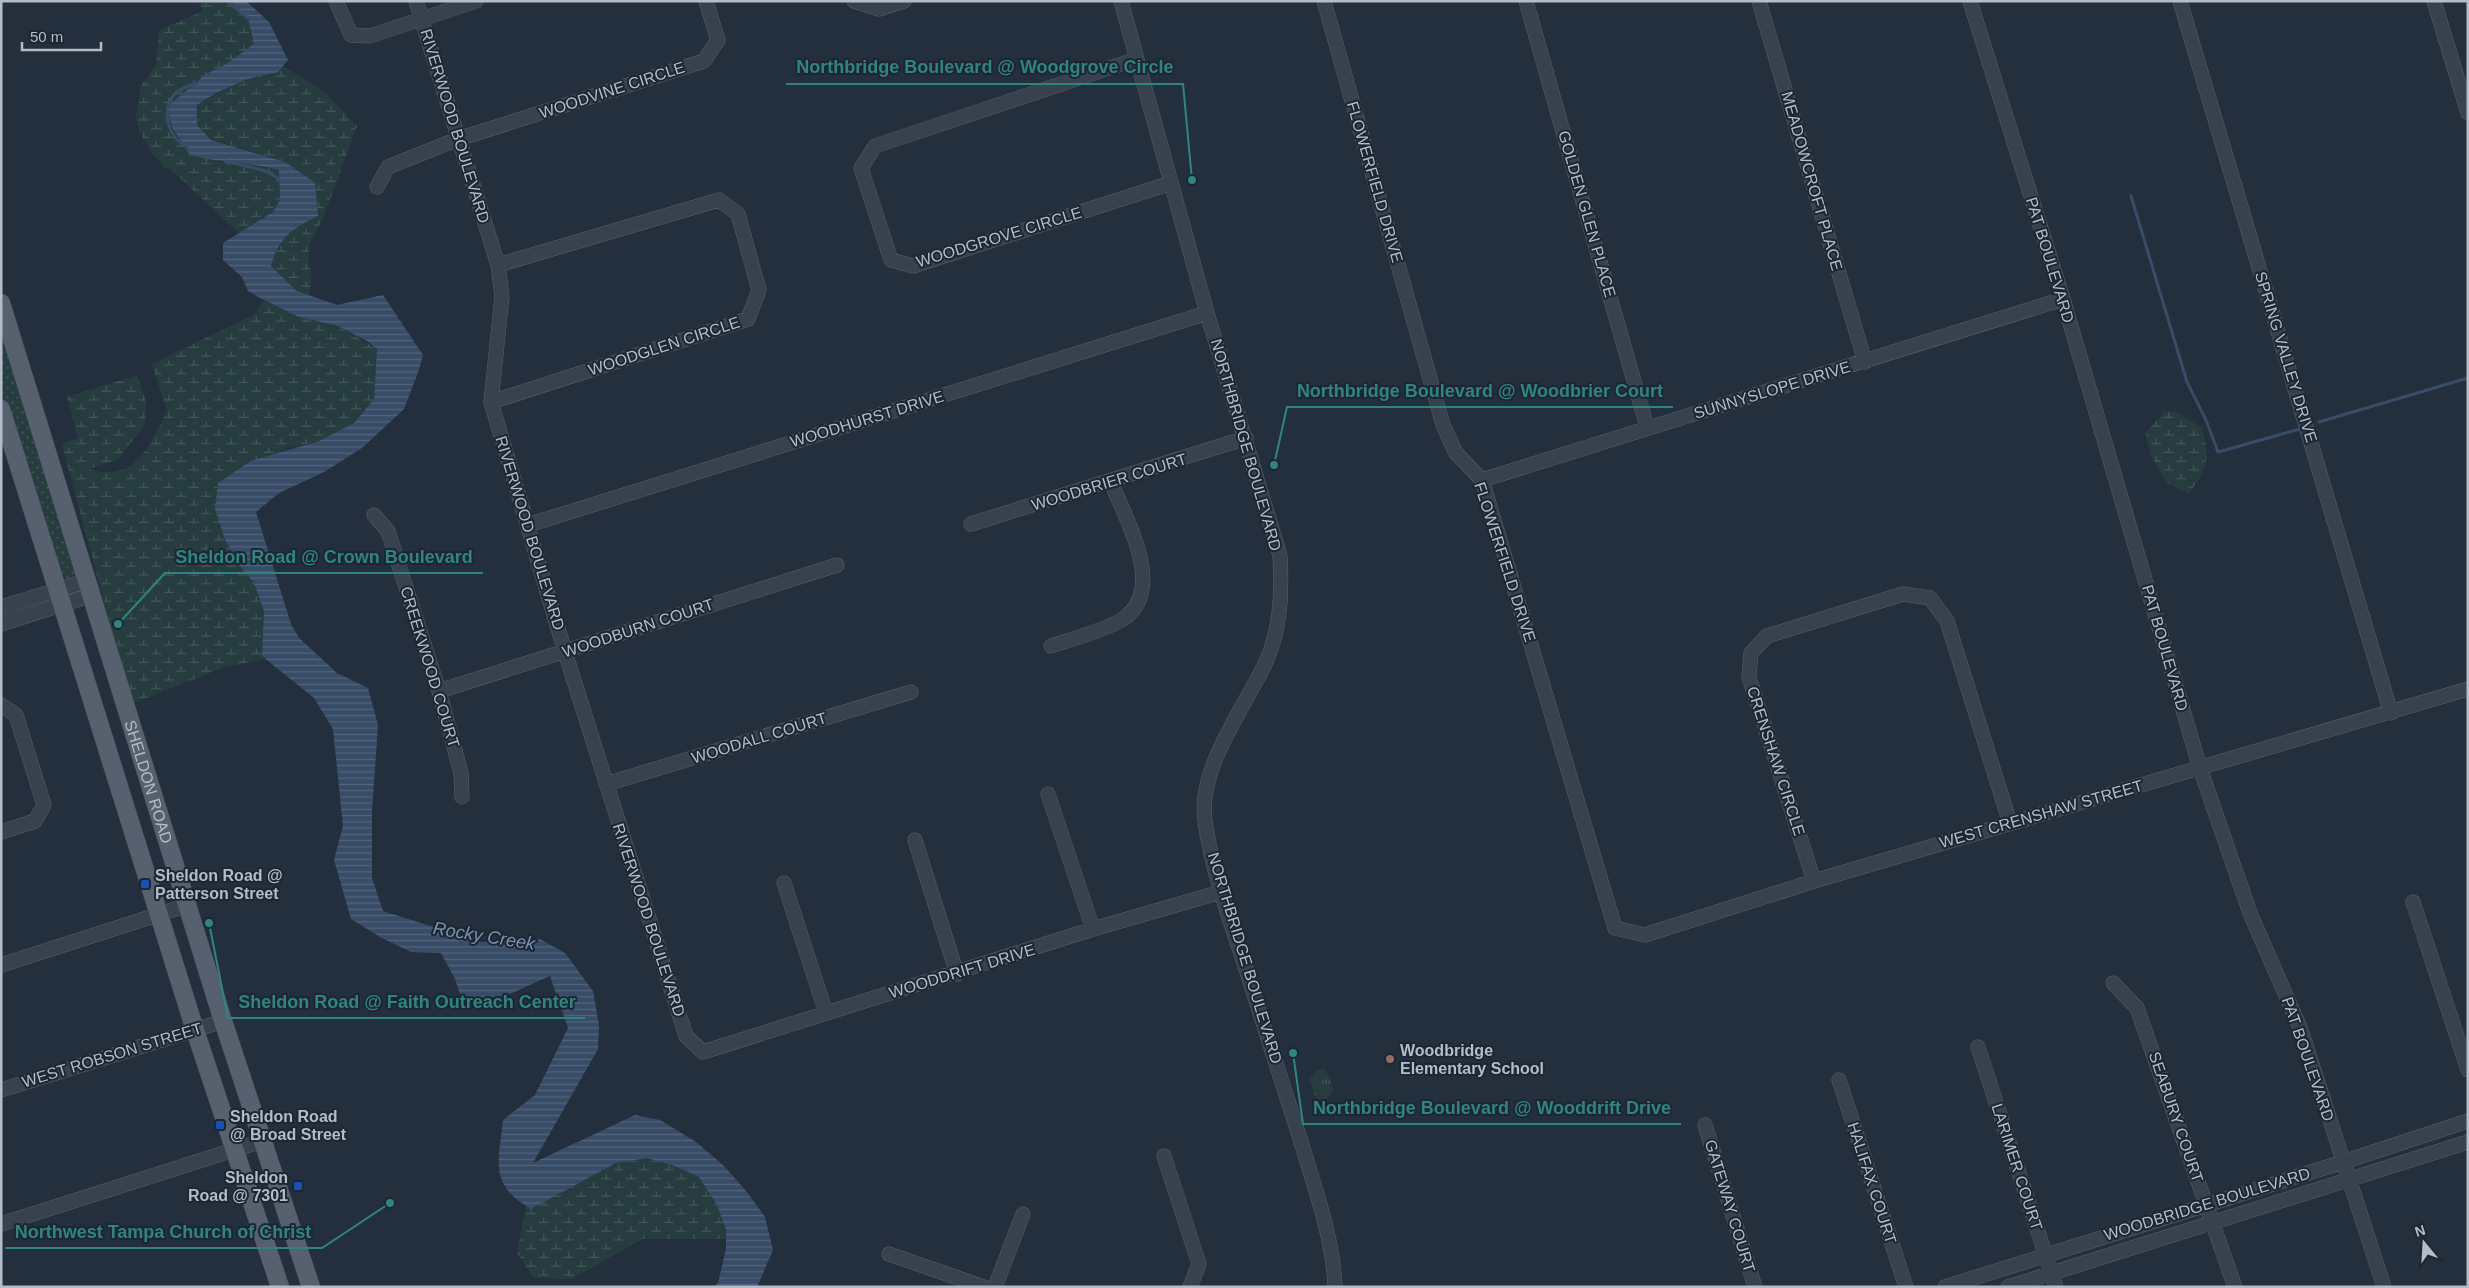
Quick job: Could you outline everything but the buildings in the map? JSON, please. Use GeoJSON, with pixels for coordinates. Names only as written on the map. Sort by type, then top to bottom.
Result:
{"type":"FeatureCollection","features":[{"type":"Feature","properties":{"kind":"main road","name":"SHELDON ROAD"},"geometry":{"type":"LineString","coordinates":[[1,303],[223,1021],[311,1287]]}},
{"type":"Feature","properties":{"kind":"main road","name":"SHELDON ROAD"},"geometry":{"type":"LineString","coordinates":[[1,409],[195,1030],[280,1287]]}},
{"type":"Feature","properties":{"kind":"street"},"geometry":{"type":"LineString","coordinates":[[336,1],[351,35],[370,36],[476,1]]}},
{"type":"Feature","properties":{"kind":"street","name":"RIVERWOOD BOULEVARD"},"geometry":{"type":"LineString","coordinates":[[416,1],[498,265],[502,296],[491,402],[565,652],[686,1036],[703,1052]]}},
{"type":"Feature","properties":{"kind":"street","name":"WOODVINE CIRCLE"},"geometry":{"type":"LineString","coordinates":[[458,139],[704,61],[718,40],[706,1]]}},
{"type":"Feature","properties":{"kind":"street"},"geometry":{"type":"LineString","coordinates":[[854,1],[879,10],[904,1]]}},
{"type":"Feature","properties":{"kind":"street","name":"NORTHBRIDGE BOULEVARD"},"geometry":{"type":"LineString","coordinates":[[1122,1],[1207,313],[1280,556],[1282,589],[1279,622],[1266,661],[1235,716],[1206,784],[1204,819],[1221,892],[1321,1207],[1334,1263],[1335,1287]]}},
{"type":"Feature","properties":{"kind":"street","name":"FLOWERFIELD DRIVE"},"geometry":{"type":"LineString","coordinates":[[1324,1],[1443,425],[1456,452],[1482,480],[1615,928]]}},
{"type":"Feature","properties":{"kind":"street","name":"GOLDEN GLEN PLACE"},"geometry":{"type":"LineString","coordinates":[[1526,1],[1647,427]]}},
{"type":"Feature","properties":{"kind":"street","name":"MEADOWCROFT PLACE"},"geometry":{"type":"LineString","coordinates":[[1759,1],[1865,362]]}},
{"type":"Feature","properties":{"kind":"street","name":"PAT BOULEVARD"},"geometry":{"type":"LineString","coordinates":[[1970,1],[2063,300],[2200,768],[2250,913],[2301,1030],[2384,1287]]}},
{"type":"Feature","properties":{"kind":"street","name":"SPRING VALLEY DRIVE"},"geometry":{"type":"LineString","coordinates":[[2180,1],[2391,713]]}},
{"type":"Feature","properties":{"kind":"street"},"geometry":{"type":"LineString","coordinates":[[2434,1],[2468,113]]}},
{"type":"Feature","properties":{"kind":"street","name":"WOODGROVE CIRCLE"},"geometry":{"type":"LineString","coordinates":[[1136,58],[875,146],[861,168],[891,260],[913,266],[1171,183]]}},
{"type":"Feature","properties":{"kind":"street"},"geometry":{"type":"LineString","coordinates":[[377,187],[388,167],[458,139]]}},
{"type":"Feature","properties":{"kind":"street","name":"WOODGLEN CIRCLE"},"geometry":{"type":"LineString","coordinates":[[491,402],[748,319],[759,290],[738,214],[719,200],[498,265]]}},
{"type":"Feature","properties":{"kind":"street","name":"SUNNYSLOPE DRIVE"},"geometry":{"type":"LineString","coordinates":[[1482,480],[1647,427],[2063,300]]}},
{"type":"Feature","properties":{"kind":"street","name":"WOODHURST DRIVE"},"geometry":{"type":"LineString","coordinates":[[528,525],[1207,313]]}},
{"type":"Feature","properties":{"kind":"street","name":"WOODBRIER COURT"},"geometry":{"type":"LineString","coordinates":[[971,524],[1111,482],[1246,438]]}},
{"type":"Feature","properties":{"kind":"street"},"geometry":{"type":"LineString","coordinates":[[1051,646],[1121,621],[1137,608],[1143,589],[1142,561],[1111,482]]}},
{"type":"Feature","properties":{"kind":"street","name":"CREEKWOOD COURT"},"geometry":{"type":"LineString","coordinates":[[374,515],[388,531],[439,691],[461,773],[462,796]]}},
{"type":"Feature","properties":{"kind":"street","name":"WOODBURN COURT"},"geometry":{"type":"LineString","coordinates":[[439,691],[837,565]]}},
{"type":"Feature","properties":{"kind":"street"},"geometry":{"type":"LineString","coordinates":[[1,624],[61,597],[90,588]]}},
{"type":"Feature","properties":{"kind":"street","name":"CRENSHAW CIRCLE"},"geometry":{"type":"LineString","coordinates":[[1814,881],[1749,677],[1751,653],[1767,636],[1903,594],[1930,598],[1947,621],[2010,823]]}},
{"type":"Feature","properties":{"kind":"street"},"geometry":{"type":"LineString","coordinates":[[1,607],[61,597]]}},
{"type":"Feature","properties":{"kind":"street","name":"WEST CRENSHAW STREET"},"geometry":{"type":"LineString","coordinates":[[1615,928],[1645,935],[1814,881],[2468,689]]}},
{"type":"Feature","properties":{"kind":"street","name":"WOODALL COURT"},"geometry":{"type":"LineString","coordinates":[[606,784],[911,692]]}},
{"type":"Feature","properties":{"kind":"street"},"geometry":{"type":"LineString","coordinates":[[1,705],[16,716],[44,805],[35,821],[1,832]]}},
{"type":"Feature","properties":{"kind":"street"},"geometry":{"type":"LineString","coordinates":[[1048,794],[1093,929]]}},
{"type":"Feature","properties":{"kind":"street"},"geometry":{"type":"LineString","coordinates":[[915,840],[957,974]]}},
{"type":"Feature","properties":{"kind":"street"},"geometry":{"type":"LineString","coordinates":[[784,884],[826,1012]]}},
{"type":"Feature","properties":{"kind":"street","name":"WOODDRIFT DRIVE"},"geometry":{"type":"LineString","coordinates":[[703,1052],[826,1012],[957,974],[1093,929],[1221,892]]}},
{"type":"Feature","properties":{"kind":"street"},"geometry":{"type":"LineString","coordinates":[[2413,902],[2468,1070]]}},
{"type":"Feature","properties":{"kind":"street"},"geometry":{"type":"LineString","coordinates":[[1,964],[188,906]]}},
{"type":"Feature","properties":{"kind":"street","name":"SEABURY COURT"},"geometry":{"type":"LineString","coordinates":[[2113,983],[2137,1008],[2235,1287]]}},
{"type":"Feature","properties":{"kind":"street","name":"WEST ROBSON STREET"},"geometry":{"type":"LineString","coordinates":[[1,1090],[223,1021]]}},
{"type":"Feature","properties":{"kind":"street","name":"LARIMER COURT"},"geometry":{"type":"LineString","coordinates":[[1978,1047],[2056,1287]]}},
{"type":"Feature","properties":{"kind":"street","name":"HALIFAX COURT"},"geometry":{"type":"LineString","coordinates":[[1839,1080],[1906,1287]]}},
{"type":"Feature","properties":{"kind":"street","name":"WOODBRIDGE BOULEVARD"},"geometry":{"type":"LineString","coordinates":[[1945,1287],[2468,1121]]}},
{"type":"Feature","properties":{"kind":"street","name":"GATEWAY COURT"},"geometry":{"type":"LineString","coordinates":[[1705,1125],[1755,1287]]}},
{"type":"Feature","properties":{"kind":"street"},"geometry":{"type":"LineString","coordinates":[[1,1224],[236,1151],[262,1141]]}},
{"type":"Feature","properties":{"kind":"street","name":"WOODBRIDGE BOULEVARD"},"geometry":{"type":"LineString","coordinates":[[2008,1287],[2468,1142]]}},
{"type":"Feature","properties":{"kind":"street"},"geometry":{"type":"LineString","coordinates":[[1164,1156],[1199,1264],[1190,1287]]}},
{"type":"Feature","properties":{"kind":"street"},"geometry":{"type":"LineString","coordinates":[[995,1287],[1023,1214]]}},
{"type":"Feature","properties":{"kind":"street"},"geometry":{"type":"LineString","coordinates":[[889,1254],[984,1287]]}},
{"type":"Feature","properties":{"kind":"green space"},"geometry":{"type":"Polygon","coordinates":[[[198,1],[231,1],[248,18],[254,44],[226,64],[206,74],[168,106],[219,162],[245,162],[279,170],[280,200],[273,212],[239,233],[169,168],[164,169],[139,131],[136,116],[141,86],[156,65],[159,30],[203,11],[198,1]]]}},
{"type":"Feature","properties":{"kind":"green space"},"geometry":{"type":"Polygon","coordinates":[[[283,66],[325,92],[357,126],[324,216],[310,244],[308,264],[312,274],[309,295],[297,291],[271,266],[278,248],[288,235],[318,216],[285,162],[211,139],[197,125],[197,105],[234,85],[252,78],[271,74],[283,66]]]}},
{"type":"Feature","properties":{"kind":"green space"},"geometry":{"type":"Polygon","coordinates":[[[264,300],[299,317],[338,326],[377,349],[374,399],[354,423],[319,441],[284,449],[215,509],[225,540],[240,566],[254,583],[264,611],[262,656],[265,659],[225,667],[131,704],[62,444],[78,438],[67,397],[137,375],[146,401],[145,425],[117,460],[88,469],[104,472],[118,471],[129,467],[146,449],[167,411],[152,364],[255,314],[264,300]]]}},
{"type":"Feature","properties":{"kind":"green space"},"geometry":{"type":"Polygon","coordinates":[[[1,335],[74,555],[77,580],[66,580],[59,567],[1,394],[1,335]]]}},
{"type":"Feature","properties":{"kind":"green space"},"geometry":{"type":"Polygon","coordinates":[[[2175,411],[2202,428],[2205,439],[2206,463],[2189,494],[2167,483],[2151,456],[2145,433],[2164,412],[2175,411]]]}},
{"type":"Feature","properties":{"kind":"green space"},"geometry":{"type":"Polygon","coordinates":[[[1324,1069],[1334,1091],[1327,1098],[1320,1100],[1315,1096],[1309,1079],[1317,1070],[1324,1069]]]}},
{"type":"Feature","properties":{"kind":"green space"},"geometry":{"type":"Polygon","coordinates":[[[647,1158],[686,1170],[703,1181],[717,1205],[724,1223],[726,1239],[642,1239],[572,1279],[534,1278],[517,1253],[526,1206],[531,1209],[616,1163],[647,1158]]]}},
{"type":"Feature","properties":{"kind":"water"},"geometry":{"type":"Polygon","coordinates":[[[231,1],[246,1],[269,22],[288,60],[278,72],[248,79],[216,93],[197,105],[197,125],[211,140],[285,162],[315,183],[318,216],[301,225],[282,241],[271,266],[297,291],[337,305],[383,295],[423,355],[404,409],[362,448],[324,472],[279,493],[256,512],[291,624],[299,638],[337,673],[368,688],[378,725],[372,811],[372,878],[383,911],[481,942],[540,939],[565,953],[593,991],[599,1026],[598,1049],[533,1163],[635,1115],[660,1120],[696,1142],[724,1166],[747,1192],[765,1217],[773,1250],[757,1287],[714,1287],[718,1283],[726,1249],[726,1230],[717,1205],[699,1177],[675,1166],[647,1158],[616,1163],[531,1209],[517,1200],[502,1181],[499,1171],[503,1120],[535,1095],[568,1028],[550,976],[505,996],[461,997],[455,979],[441,953],[411,952],[380,937],[351,919],[334,860],[343,826],[333,729],[314,698],[262,656],[264,611],[254,583],[240,566],[225,540],[215,509],[218,483],[251,461],[319,441],[354,423],[374,399],[377,349],[367,341],[338,326],[299,317],[260,298],[248,291],[242,277],[223,260],[223,243],[273,212],[280,200],[279,170],[190,155],[172,127],[168,106],[206,74],[226,64],[254,44],[248,18],[231,1]]]}},
{"type":"Feature","properties":{"kind":"waterway","name":"Rocky Creek"},"geometry":{"type":"LineString","coordinates":[[227,1],[249,19]]}},
{"type":"Feature","properties":{"kind":"waterway","name":"Rocky Creek"},"geometry":{"type":"LineString","coordinates":[[187,147],[171,132],[167,118],[169,103],[178,91],[197,83]]}},
{"type":"Feature","properties":{"kind":"waterway","name":"Rocky Creek"},"geometry":{"type":"LineString","coordinates":[[225,161],[266,171],[282,181]]}},
{"type":"Feature","properties":{"kind":"waterway"},"geometry":{"type":"LineString","coordinates":[[2131,196],[2187,382],[2206,420],[2218,452],[2300,429]]}},
{"type":"Feature","properties":{"kind":"waterway"},"geometry":{"type":"LineString","coordinates":[[2319,422],[2468,378]]}},
{"type":"Feature","properties":{"kind":"place","name":"Northbridge Boulevard @ Woodgrove Circle"},"geometry":{"type":"Point","coordinates":[1192,180]}},
{"type":"Feature","properties":{"kind":"place","name":"Northbridge Boulevard @ Woodbrier Court"},"geometry":{"type":"Point","coordinates":[1274,465]}},
{"type":"Feature","properties":{"kind":"place","name":"Sheldon Road @ Crown Boulevard"},"geometry":{"type":"Point","coordinates":[118,624]}},
{"type":"Feature","properties":{"kind":"place","name":"Sheldon Road @ Patterson Street"},"geometry":{"type":"Point","coordinates":[145,884]}},
{"type":"Feature","properties":{"kind":"place","name":"Sheldon Road @ Faith Outreach Center"},"geometry":{"type":"Point","coordinates":[209,923]}},
{"type":"Feature","properties":{"kind":"place","name":"Northbridge Boulevard @ Wooddrift Drive"},"geometry":{"type":"Point","coordinates":[1293,1053]}},
{"type":"Feature","properties":{"kind":"place","name":"Woodbridge Elementary School"},"geometry":{"type":"Point","coordinates":[1390,1059]}},
{"type":"Feature","properties":{"kind":"place","name":"Sheldon Road @ Broad Street"},"geometry":{"type":"Point","coordinates":[220,1125]}},
{"type":"Feature","properties":{"kind":"place","name":"Sheldon Road @ 7301"},"geometry":{"type":"Point","coordinates":[298,1186]}},
{"type":"Feature","properties":{"kind":"place","name":"Northwest Tampa Church of Christ"},"geometry":{"type":"Point","coordinates":[390,1203]}}]}
